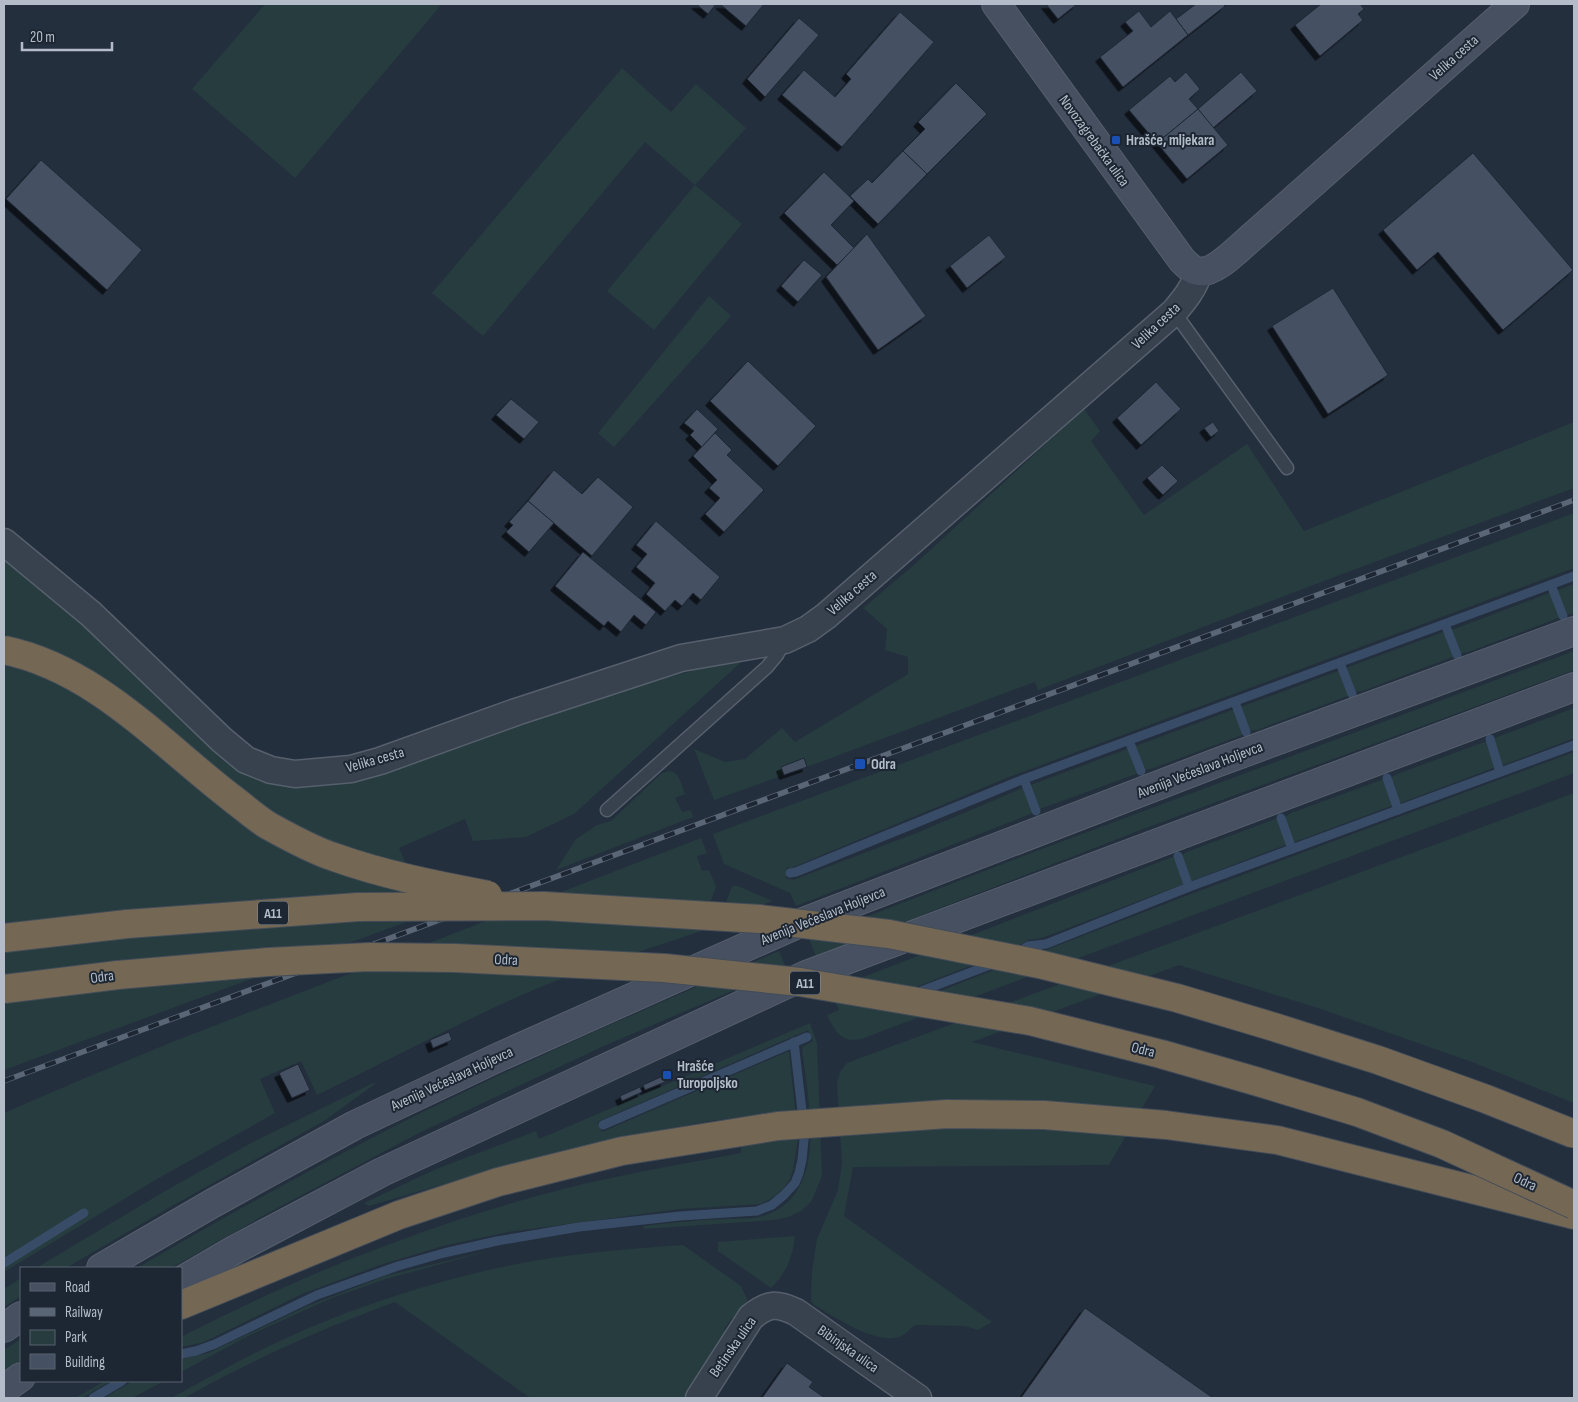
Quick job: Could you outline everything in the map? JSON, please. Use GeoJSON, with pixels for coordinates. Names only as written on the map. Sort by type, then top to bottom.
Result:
{"type":"FeatureCollection","features":[{"type":"Feature","properties":{"kind":"highway"},"geometry":{"type":"LineString","coordinates":[[4,650],[46,662],[97,690],[206,778],[268,825],[332,857],[402,878],[544,906]]}},
{"type":"Feature","properties":{"kind":"highway","name":"A11"},"geometry":{"type":"LineString","coordinates":[[4,938],[127,924],[358,907],[544,906],[769,920],[889,934],[1039,964],[1177,998],[1378,1060],[1486,1098],[1574,1134]]}},
{"type":"Feature","properties":{"kind":"highway","name":"Odra"},"geometry":{"type":"LineString","coordinates":[[4,989],[138,973],[268,962],[369,957],[455,958],[664,968],[800,982],[1030,1021],[1161,1054],[1245,1078],[1357,1112],[1442,1144],[1574,1205]]}},
{"type":"Feature","properties":{"kind":"highway"},"geometry":{"type":"LineString","coordinates":[[182,1304],[399,1215],[498,1182],[622,1151],[778,1126],[947,1114],[1044,1115],[1166,1125],[1277,1140],[1574,1215]]}},
{"type":"Feature","properties":{"kind":"main road","name":"Novozagrebačka ulica"},"geometry":{"type":"LineString","coordinates":[[996,4],[1182,260],[1199,272]]}},
{"type":"Feature","properties":{"kind":"main road","name":"Velika cesta"},"geometry":{"type":"LineString","coordinates":[[1199,272],[1210,270],[1221,263],[1253,236],[1515,4]]}},
{"type":"Feature","properties":{"kind":"main road","name":"Avenija Većeslava Holjevca"},"geometry":{"type":"LineString","coordinates":[[104,1267],[355,1125],[500,1057],[793,926],[1216,763],[1574,631]]}},
{"type":"Feature","properties":{"kind":"main road"},"geometry":{"type":"LineString","coordinates":[[182,1280],[236,1249],[382,1172],[806,975],[1574,687]]}},
{"type":"Feature","properties":{"kind":"main road"},"geometry":{"type":"LineString","coordinates":[[4,1328],[20,1317]]}},
{"type":"Feature","properties":{"kind":"main road"},"geometry":{"type":"LineString","coordinates":[[4,1389],[20,1378]]}},
{"type":"Feature","properties":{"kind":"street","name":"Velika cesta"},"geometry":{"type":"LineString","coordinates":[[4,542],[91,614],[222,740],[246,760],[271,770],[295,774],[351,769],[380,761],[516,712],[681,658],[785,640],[808,629],[826,616],[1174,312],[1191,291],[1199,272]]}},
{"type":"Feature","properties":{"kind":"street","name":"Bibinjska ulica"},"geometry":{"type":"LineString","coordinates":[[774,1306],[779,1305],[796,1312],[918,1398]]}},
{"type":"Feature","properties":{"kind":"street","name":"Betinska ulica"},"geometry":{"type":"LineString","coordinates":[[699,1398],[751,1317],[763,1307],[774,1306]]}},
{"type":"Feature","properties":{"kind":"lane"},"geometry":{"type":"LineString","coordinates":[[1174,312],[1286,468]]}},
{"type":"Feature","properties":{"kind":"lane"},"geometry":{"type":"LineString","coordinates":[[608,810],[768,667],[785,640]]}},
{"type":"Feature","properties":{"kind":"green space"},"geometry":{"type":"Polygon","coordinates":[[[265,4],[442,4],[295,178],[192,89],[265,4]]]}},
{"type":"Feature","properties":{"kind":"green space"},"geometry":{"type":"Polygon","coordinates":[[[622,68],[671,112],[696,84],[746,128],[695,185],[645,142],[483,336],[432,293],[622,68]]]}},
{"type":"Feature","properties":{"kind":"green space"},"geometry":{"type":"Polygon","coordinates":[[[695,185],[742,224],[654,330],[607,291],[695,185]]]}},
{"type":"Feature","properties":{"kind":"green space"},"geometry":{"type":"Polygon","coordinates":[[[709,296],[731,316],[614,447],[598,433],[709,296]]]}},
{"type":"Feature","properties":{"kind":"green space"},"geometry":{"type":"Polygon","coordinates":[[[1084,409],[1100,431],[1091,441],[1144,515],[1247,444],[1304,531],[1574,422],[1574,488],[1038,690],[1035,682],[807,767],[804,758],[781,767],[784,775],[714,800],[694,749],[725,762],[745,759],[782,728],[795,742],[908,674],[908,657],[885,650],[887,629],[863,608],[915,564],[1084,409]]]}},
{"type":"Feature","properties":{"kind":"green space"},"geometry":{"type":"Polygon","coordinates":[[[1574,513],[1574,568],[1009,777],[791,868],[787,867],[786,878],[793,880],[919,832],[1025,787],[1033,813],[796,906],[790,893],[724,864],[713,834],[1574,513]]]}},
{"type":"Feature","properties":{"kind":"green space"},"geometry":{"type":"Polygon","coordinates":[[[4,553],[87,623],[242,770],[262,781],[283,784],[365,777],[627,689],[749,655],[574,814],[526,837],[473,841],[465,819],[399,848],[428,914],[4,1070],[4,553]]]}},
{"type":"Feature","properties":{"kind":"green space"},"geometry":{"type":"Polygon","coordinates":[[[1574,584],[1574,613],[1565,615],[1555,591],[1574,584]]]}},
{"type":"Feature","properties":{"kind":"green space"},"geometry":{"type":"Polygon","coordinates":[[[1552,592],[1561,617],[1468,652],[1459,654],[1454,647],[1449,631],[1552,592]]]}},
{"type":"Feature","properties":{"kind":"green space"},"geometry":{"type":"Polygon","coordinates":[[[1446,631],[1455,656],[1363,691],[1353,692],[1349,686],[1343,669],[1446,631]]]}},
{"type":"Feature","properties":{"kind":"green space"},"geometry":{"type":"Polygon","coordinates":[[[1574,651],[1574,670],[1146,828],[816,956],[809,939],[1023,856],[1574,651]]]}},
{"type":"Feature","properties":{"kind":"green space"},"geometry":{"type":"Polygon","coordinates":[[[1341,670],[1350,695],[1257,730],[1248,731],[1238,708],[1341,670]]]}},
{"type":"Feature","properties":{"kind":"green space"},"geometry":{"type":"Polygon","coordinates":[[[1574,708],[1574,738],[1501,766],[1492,743],[1495,738],[1574,708]]]}},
{"type":"Feature","properties":{"kind":"green space"},"geometry":{"type":"Polygon","coordinates":[[[1235,709],[1245,734],[1151,769],[1143,770],[1138,764],[1133,747],[1235,709]]]}},
{"type":"Feature","properties":{"kind":"green space"},"geometry":{"type":"Polygon","coordinates":[[[1487,741],[1496,767],[1398,804],[1389,779],[1397,774],[1487,741]]]}},
{"type":"Feature","properties":{"kind":"green space"},"geometry":{"type":"Polygon","coordinates":[[[1130,748],[1139,773],[1037,810],[1028,786],[1130,748]]]}},
{"type":"Feature","properties":{"kind":"green space"},"geometry":{"type":"Polygon","coordinates":[[[1574,752],[1574,773],[861,1039],[854,1040],[844,1037],[836,1031],[827,1015],[839,1010],[830,990],[1175,856],[1186,883],[1042,938],[1028,940],[1013,949],[901,993],[909,1003],[1017,961],[1032,952],[1046,950],[1574,752]]]}},
{"type":"Feature","properties":{"kind":"green space"},"geometry":{"type":"Polygon","coordinates":[[[670,771],[678,777],[685,794],[675,798],[682,812],[691,810],[693,817],[556,870],[576,839],[597,825],[611,821],[662,773],[670,771]]]}},
{"type":"Feature","properties":{"kind":"green space"},"geometry":{"type":"Polygon","coordinates":[[[1384,779],[1394,805],[1292,843],[1283,818],[1291,813],[1384,779]]]}},
{"type":"Feature","properties":{"kind":"green space"},"geometry":{"type":"Polygon","coordinates":[[[1574,793],[1574,1103],[1472,1062],[1318,1008],[1179,965],[972,1042],[1155,1086],[1109,1165],[853,1167],[844,1216],[992,1322],[978,1330],[965,1326],[915,1325],[903,1335],[893,1338],[882,1337],[845,1323],[814,1305],[811,1301],[812,1271],[817,1239],[838,1190],[842,1163],[837,1084],[840,1072],[847,1063],[1574,793]]]}},
{"type":"Feature","properties":{"kind":"green space"},"geometry":{"type":"Polygon","coordinates":[[[1278,818],[1282,824],[1288,844],[1191,881],[1180,856],[1278,818]]]}},
{"type":"Feature","properties":{"kind":"green space"},"geometry":{"type":"Polygon","coordinates":[[[701,838],[707,853],[697,856],[702,871],[709,870],[716,886],[701,931],[588,969],[522,995],[317,1095],[301,1061],[260,1079],[275,1113],[157,1179],[4,1272],[4,1113],[172,1042],[701,838]]]}},
{"type":"Feature","properties":{"kind":"green space"},"geometry":{"type":"Polygon","coordinates":[[[732,886],[738,886],[772,901],[718,924],[732,886]]]}},
{"type":"Feature","properties":{"kind":"green space"},"geometry":{"type":"Polygon","coordinates":[[[779,951],[786,968],[606,1045],[419,1133],[270,1212],[173,1267],[139,1267],[222,1219],[395,1126],[593,1032],[779,951]]]}},
{"type":"Feature","properties":{"kind":"green space"},"geometry":{"type":"Polygon","coordinates":[[[810,1023],[817,1043],[822,1176],[811,1202],[801,1211],[788,1217],[774,1220],[644,1229],[643,1226],[704,1220],[756,1218],[766,1215],[786,1203],[800,1186],[807,1165],[810,1142],[808,1092],[802,1047],[813,1041],[808,1030],[597,1122],[602,1132],[789,1051],[798,1138],[793,1170],[790,1179],[783,1189],[761,1204],[680,1209],[508,1232],[443,1246],[380,1265],[302,1294],[204,1342],[182,1347],[182,1336],[267,1295],[356,1257],[446,1224],[491,1209],[588,1183],[741,1153],[741,1144],[785,1140],[785,1111],[710,1121],[618,1138],[506,1166],[369,1206],[364,1203],[436,1169],[536,1131],[539,1139],[810,1023]]]}},
{"type":"Feature","properties":{"kind":"green space"},"geometry":{"type":"Polygon","coordinates":[[[373,1083],[375,1084],[324,1121],[68,1267],[38,1267],[165,1191],[251,1143],[373,1083]]]}},
{"type":"Feature","properties":{"kind":"green space"},"geometry":{"type":"Polygon","coordinates":[[[795,1236],[793,1251],[788,1264],[781,1277],[771,1288],[718,1251],[718,1242],[795,1236]]]}},
{"type":"Feature","properties":{"kind":"green space"},"geometry":{"type":"Polygon","coordinates":[[[683,1245],[741,1286],[747,1299],[747,1306],[737,1321],[732,1318],[724,1329],[730,1333],[685,1398],[530,1398],[395,1302],[287,1346],[184,1398],[171,1398],[255,1353],[307,1329],[416,1289],[472,1274],[550,1258],[683,1245]]]}},
{"type":"Feature","properties":{"kind":"green space"},"geometry":{"type":"Polygon","coordinates":[[[496,1249],[386,1279],[332,1298],[248,1336],[182,1371],[182,1359],[208,1353],[307,1306],[385,1276],[496,1249]]]}},
{"type":"Feature","properties":{"kind":"green space"},"geometry":{"type":"Polygon","coordinates":[[[20,1279],[20,1297],[4,1307],[4,1289],[20,1279]]]}},
{"type":"Feature","properties":{"kind":"green space"},"geometry":{"type":"Polygon","coordinates":[[[20,1340],[20,1361],[4,1371],[4,1350],[20,1340]]]}},
{"type":"Feature","properties":{"kind":"green space"},"geometry":{"type":"Polygon","coordinates":[[[103,1382],[109,1382],[82,1398],[75,1398],[103,1382]]]}},
{"type":"Feature","properties":{"kind":"green space"},"geometry":{"type":"Polygon","coordinates":[[[131,1382],[162,1382],[132,1398],[104,1398],[131,1382]]]}},
{"type":"Feature","properties":{"kind":"building"},"geometry":{"type":"Polygon","coordinates":[[[696,4],[716,4],[708,14],[696,4]]]}},
{"type":"Feature","properties":{"kind":"building"},"geometry":{"type":"Polygon","coordinates":[[[720,4],[764,4],[746,26],[720,4]]]}},
{"type":"Feature","properties":{"kind":"building"},"geometry":{"type":"Polygon","coordinates":[[[1046,4],[1077,4],[1058,19],[1046,4]]]}},
{"type":"Feature","properties":{"kind":"building"},"geometry":{"type":"Polygon","coordinates":[[[1196,4],[1223,4],[1225,6],[1188,35],[1176,19],[1196,4]]]}},
{"type":"Feature","properties":{"kind":"building"},"geometry":{"type":"Polygon","coordinates":[[[1321,4],[1360,4],[1364,9],[1358,14],[1363,20],[1320,56],[1295,25],[1321,4]]]}},
{"type":"Feature","properties":{"kind":"building"},"geometry":{"type":"Polygon","coordinates":[[[1139,11],[1151,27],[1170,11],[1188,35],[1123,87],[1100,57],[1133,31],[1125,22],[1139,11]]]}},
{"type":"Feature","properties":{"kind":"building"},"geometry":{"type":"Polygon","coordinates":[[[900,12],[934,42],[842,147],[782,95],[804,70],[835,97],[851,79],[846,74],[900,12]]]}},
{"type":"Feature","properties":{"kind":"building"},"geometry":{"type":"Polygon","coordinates":[[[799,18],[819,35],[765,97],[747,79],[799,18]]]}},
{"type":"Feature","properties":{"kind":"building"},"geometry":{"type":"Polygon","coordinates":[[[1186,72],[1200,89],[1189,99],[1198,109],[1157,143],[1129,110],[1170,76],[1175,82],[1186,72]]]}},
{"type":"Feature","properties":{"kind":"building"},"geometry":{"type":"Polygon","coordinates":[[[1241,72],[1257,91],[1213,128],[1198,109],[1241,72]]]}},
{"type":"Feature","properties":{"kind":"building"},"geometry":{"type":"Polygon","coordinates":[[[956,83],[987,114],[927,174],[903,151],[925,129],[918,122],[956,83]]]}},
{"type":"Feature","properties":{"kind":"building"},"geometry":{"type":"Polygon","coordinates":[[[1198,109],[1228,145],[1187,179],[1157,143],[1198,109]]]}},
{"type":"Feature","properties":{"kind":"building"},"geometry":{"type":"Polygon","coordinates":[[[903,151],[927,174],[878,224],[850,196],[868,179],[872,183],[903,151]]]}},
{"type":"Feature","properties":{"kind":"building"},"geometry":{"type":"Polygon","coordinates":[[[1473,153],[1573,270],[1503,330],[1438,252],[1417,270],[1383,230],[1473,153]]]}},
{"type":"Feature","properties":{"kind":"building"},"geometry":{"type":"Polygon","coordinates":[[[41,160],[142,250],[107,290],[6,199],[41,160]]]}},
{"type":"Feature","properties":{"kind":"building"},"geometry":{"type":"Polygon","coordinates":[[[824,172],[854,201],[831,225],[854,248],[837,265],[784,213],[824,172]]]}},
{"type":"Feature","properties":{"kind":"building"},"geometry":{"type":"Polygon","coordinates":[[[867,234],[926,316],[878,350],[826,277],[867,234]]]}},
{"type":"Feature","properties":{"kind":"building"},"geometry":{"type":"Polygon","coordinates":[[[989,235],[1006,257],[967,288],[950,266],[989,235]]]}},
{"type":"Feature","properties":{"kind":"building"},"geometry":{"type":"Polygon","coordinates":[[[804,260],[822,275],[798,302],[781,286],[804,260]]]}},
{"type":"Feature","properties":{"kind":"building"},"geometry":{"type":"Polygon","coordinates":[[[1333,288],[1388,375],[1328,414],[1272,326],[1333,288]]]}},
{"type":"Feature","properties":{"kind":"building"},"geometry":{"type":"Polygon","coordinates":[[[748,361],[816,426],[778,466],[710,401],[748,361]]]}},
{"type":"Feature","properties":{"kind":"building"},"geometry":{"type":"Polygon","coordinates":[[[1156,382],[1181,409],[1141,445],[1117,418],[1156,382]]]}},
{"type":"Feature","properties":{"kind":"building"},"geometry":{"type":"Polygon","coordinates":[[[511,399],[539,422],[524,439],[496,415],[511,399]]]}},
{"type":"Feature","properties":{"kind":"building"},"geometry":{"type":"Polygon","coordinates":[[[697,409],[718,429],[702,447],[690,435],[694,431],[684,423],[697,409]]]}},
{"type":"Feature","properties":{"kind":"building"},"geometry":{"type":"Polygon","coordinates":[[[1213,422],[1219,431],[1211,437],[1204,428],[1213,422]]]}},
{"type":"Feature","properties":{"kind":"building"},"geometry":{"type":"Polygon","coordinates":[[[715,433],[732,450],[727,455],[764,490],[724,532],[705,514],[720,498],[709,488],[717,480],[693,456],[715,433]]]}},
{"type":"Feature","properties":{"kind":"building"},"geometry":{"type":"Polygon","coordinates":[[[1162,465],[1178,481],[1163,495],[1147,478],[1162,465]]]}},
{"type":"Feature","properties":{"kind":"building"},"geometry":{"type":"Polygon","coordinates":[[[554,470],[582,494],[598,477],[633,507],[592,556],[528,501],[554,470]]]}},
{"type":"Feature","properties":{"kind":"building"},"geometry":{"type":"Polygon","coordinates":[[[528,501],[554,523],[529,552],[506,532],[513,525],[509,522],[528,501]]]}},
{"type":"Feature","properties":{"kind":"building"},"geometry":{"type":"Polygon","coordinates":[[[656,521],[720,577],[701,600],[693,593],[682,606],[675,600],[665,611],[646,594],[655,583],[636,567],[647,554],[636,545],[656,521]]]}},
{"type":"Feature","properties":{"kind":"building"},"geometry":{"type":"Polygon","coordinates":[[[583,552],[656,612],[646,625],[634,615],[621,632],[608,621],[604,626],[555,586],[583,552]]]}},
{"type":"Feature","properties":{"kind":"building"},"geometry":{"type":"Polygon","coordinates":[[[804,758],[807,767],[784,775],[781,767],[804,758]]]}},
{"type":"Feature","properties":{"kind":"building"},"geometry":{"type":"Polygon","coordinates":[[[449,1032],[452,1040],[433,1048],[430,1040],[449,1032]]]}},
{"type":"Feature","properties":{"kind":"building"},"geometry":{"type":"Polygon","coordinates":[[[298,1064],[310,1090],[292,1098],[279,1073],[298,1064]]]}},
{"type":"Feature","properties":{"kind":"building"},"geometry":{"type":"Polygon","coordinates":[[[663,1076],[665,1082],[645,1090],[643,1085],[663,1076]]]}},
{"type":"Feature","properties":{"kind":"building"},"geometry":{"type":"Polygon","coordinates":[[[640,1087],[642,1092],[622,1101],[620,1096],[640,1087]]]}},
{"type":"Feature","properties":{"kind":"building"},"geometry":{"type":"Polygon","coordinates":[[[1085,1308],[1213,1398],[1021,1398],[1085,1308]]]}},
{"type":"Feature","properties":{"kind":"building"},"geometry":{"type":"Polygon","coordinates":[[[787,1363],[813,1382],[809,1387],[825,1398],[762,1398],[787,1363]]]}},
{"type":"Feature","properties":{"kind":"waterway"},"geometry":{"type":"LineString","coordinates":[[790,873],[1024,779],[1574,576]]}},
{"type":"Feature","properties":{"kind":"waterway"},"geometry":{"type":"LineString","coordinates":[[1551,585],[1563,616]]}},
{"type":"Feature","properties":{"kind":"waterway"},"geometry":{"type":"LineString","coordinates":[[1445,624],[1457,655]]}},
{"type":"Feature","properties":{"kind":"waterway"},"geometry":{"type":"LineString","coordinates":[[1340,663],[1352,694]]}},
{"type":"Feature","properties":{"kind":"waterway"},"geometry":{"type":"LineString","coordinates":[[1235,702],[1246,732]]}},
{"type":"Feature","properties":{"kind":"waterway"},"geometry":{"type":"LineString","coordinates":[[1490,739],[1500,772]]}},
{"type":"Feature","properties":{"kind":"waterway"},"geometry":{"type":"LineString","coordinates":[[1129,741],[1141,771]]}},
{"type":"Feature","properties":{"kind":"waterway"},"geometry":{"type":"LineString","coordinates":[[1016,954],[1028,946],[1046,944],[1189,887],[1574,745]]}},
{"type":"Feature","properties":{"kind":"waterway"},"geometry":{"type":"LineString","coordinates":[[1387,778],[1398,810]]}},
{"type":"Feature","properties":{"kind":"waterway"},"geometry":{"type":"LineString","coordinates":[[1024,779],[1036,811]]}},
{"type":"Feature","properties":{"kind":"waterway"},"geometry":{"type":"LineString","coordinates":[[1281,818],[1292,849]]}},
{"type":"Feature","properties":{"kind":"waterway"},"geometry":{"type":"LineString","coordinates":[[1178,856],[1189,887]]}},
{"type":"Feature","properties":{"kind":"waterway"},"geometry":{"type":"LineString","coordinates":[[916,993],[995,963]]}},
{"type":"Feature","properties":{"kind":"waterway"},"geometry":{"type":"LineString","coordinates":[[603,1125],[807,1037]]}},
{"type":"Feature","properties":{"kind":"waterway"},"geometry":{"type":"LineString","coordinates":[[182,1354],[215,1344],[317,1295],[398,1266],[444,1253],[497,1241],[579,1227],[680,1216],[757,1211],[772,1205],[795,1183],[802,1160],[804,1140],[794,1042]]}},
{"type":"Feature","properties":{"kind":"waterway"},"geometry":{"type":"LineString","coordinates":[[4,1263],[84,1213]]}},
{"type":"Feature","properties":{"kind":"waterway"},"geometry":{"type":"LineString","coordinates":[[93,1398],[120,1382]]}},
{"type":"Feature","properties":{"kind":"railway"},"geometry":{"type":"LineString","coordinates":[[4,1081],[1574,500]]}},
{"type":"Feature","properties":{"kind":"place","name":"Hrašće, mljekara"},"geometry":{"type":"Point","coordinates":[1116,140]}},
{"type":"Feature","properties":{"kind":"place","name":"Odra"},"geometry":{"type":"Point","coordinates":[860,764]}},
{"type":"Feature","properties":{"kind":"place","name":"Hrašće Turopoljsko"},"geometry":{"type":"Point","coordinates":[667,1075]}}]}
